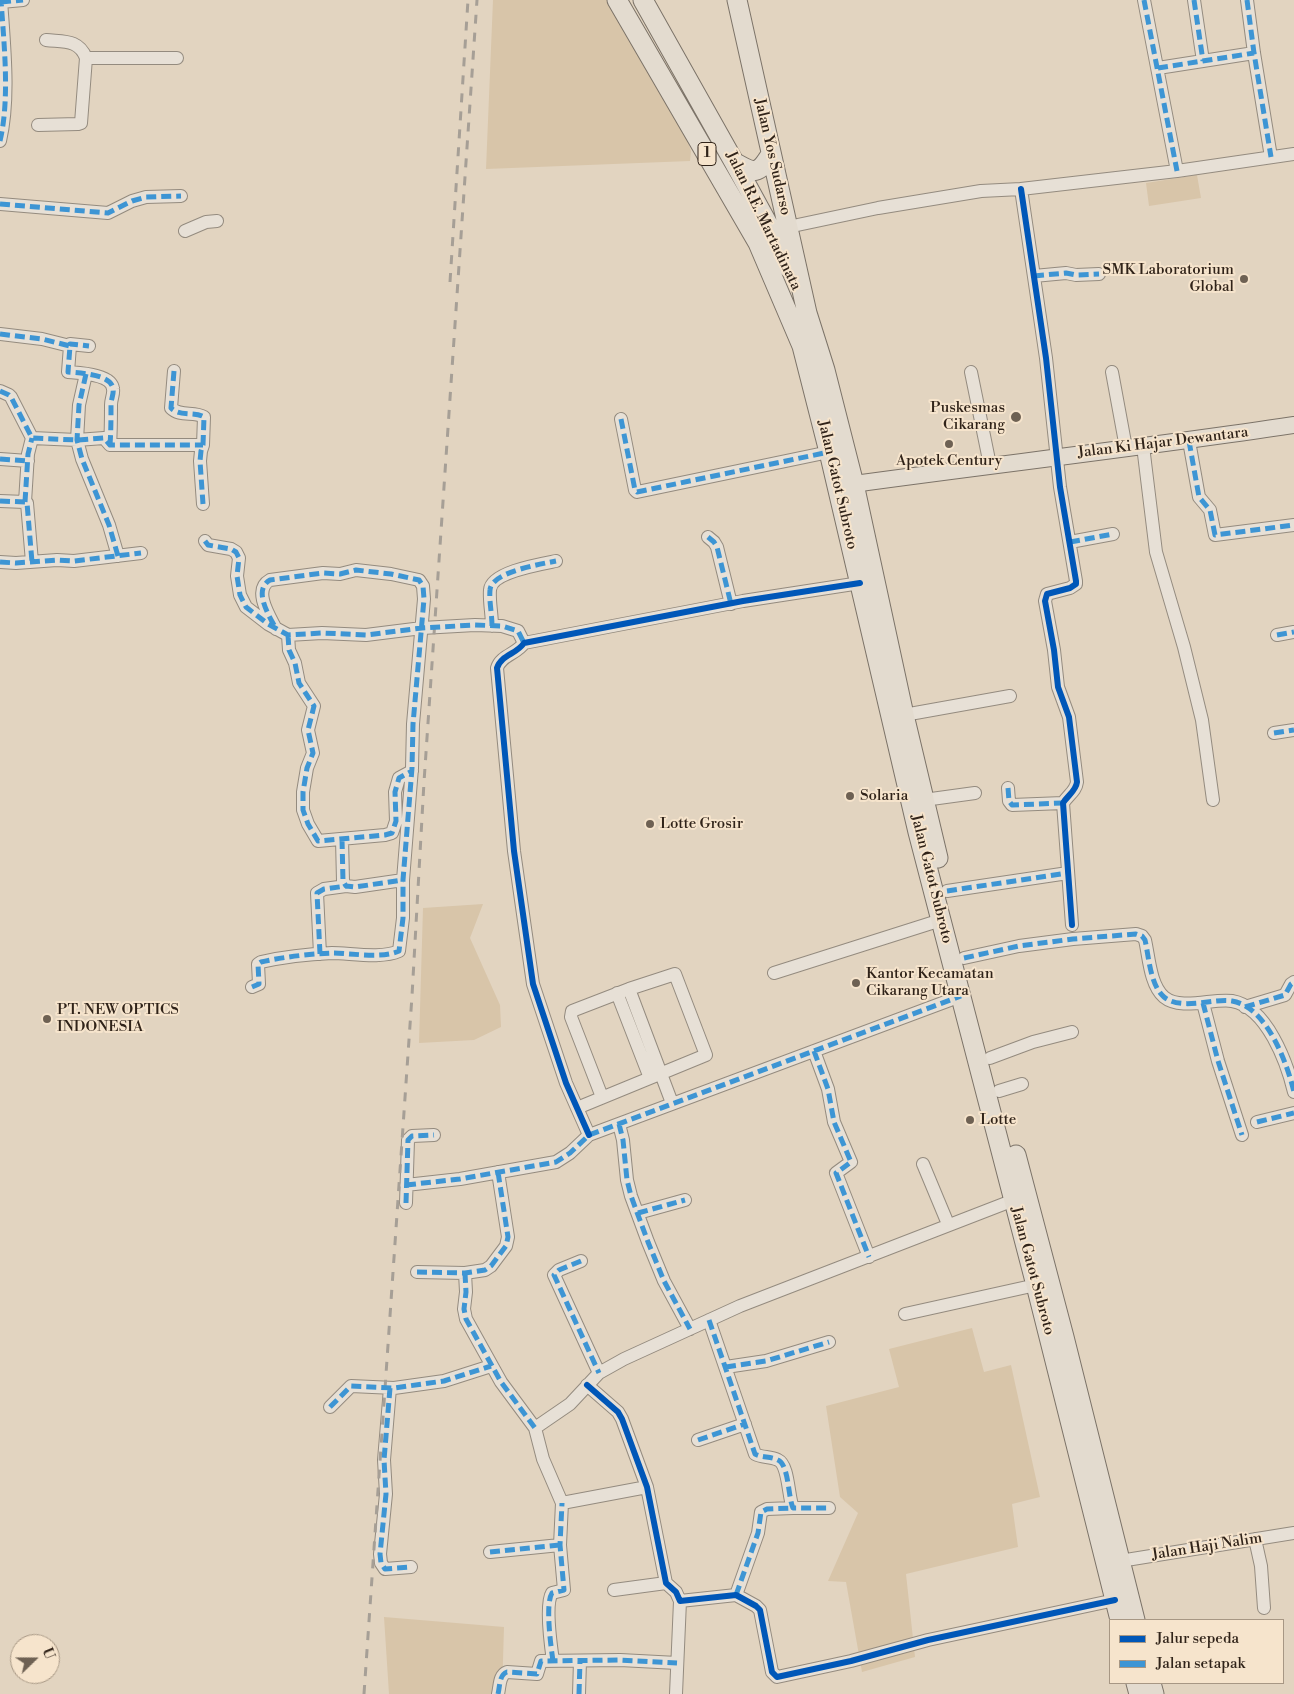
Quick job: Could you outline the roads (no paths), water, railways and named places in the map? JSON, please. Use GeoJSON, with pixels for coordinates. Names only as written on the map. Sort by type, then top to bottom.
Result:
{"type":"FeatureCollection","features":[{"type":"Feature","properties":{"kind":"highway","name":"Jalan R.E. Martadinata"},"geometry":{"type":"LineString","coordinates":[[617,0],[743,216],[762,252],[788,312]]}},
{"type":"Feature","properties":{"kind":"highway","name":"Jalan R.E. Martadinata"},"geometry":{"type":"LineString","coordinates":[[643,0],[774,237],[807,313]]}},
{"type":"Feature","properties":{"kind":"highway","name":"Jalan Yos Sudarso"},"geometry":{"type":"LineString","coordinates":[[737,0],[807,313]]}},
{"type":"Feature","properties":{"kind":"highway"},"geometry":{"type":"LineString","coordinates":[[734,162],[749,170],[756,171],[763,168],[771,154]]}},
{"type":"Feature","properties":{"kind":"highway","name":"Jalan Gatot Subroto"},"geometry":{"type":"LineString","coordinates":[[788,312],[802,346],[829,452],[918,832],[1036,1285],[1120,1619]]}},
{"type":"Feature","properties":{"kind":"highway","name":"Jalan Gatot Subroto"},"geometry":{"type":"LineString","coordinates":[[807,313],[825,370],[854,484],[924,800],[1064,1337],[1135,1619]]}},
{"type":"Feature","properties":{"kind":"main road","name":"Jalan Ki Hajar Dewantara"},"geometry":{"type":"LineString","coordinates":[[854,484],[1057,456],[1189,441],[1294,425]]}},
{"type":"Feature","properties":{"kind":"street"},"geometry":{"type":"LineString","coordinates":[[0,141],[4,125],[2,91],[5,72],[1,1],[23,0]]}},
{"type":"Feature","properties":{"kind":"street"},"geometry":{"type":"LineString","coordinates":[[1144,0],[1177,171]]}},
{"type":"Feature","properties":{"kind":"street"},"geometry":{"type":"LineString","coordinates":[[1194,0],[1204,61]]}},
{"type":"Feature","properties":{"kind":"street"},"geometry":{"type":"LineString","coordinates":[[1247,0],[1271,157]]}},
{"type":"Feature","properties":{"kind":"street"},"geometry":{"type":"LineString","coordinates":[[38,125],[81,123],[86,58],[79,46],[72,43],[46,40]]}},
{"type":"Feature","properties":{"kind":"street"},"geometry":{"type":"LineString","coordinates":[[1158,68],[1254,53]]}},
{"type":"Feature","properties":{"kind":"street"},"geometry":{"type":"LineString","coordinates":[[86,58],[177,58]]}},
{"type":"Feature","properties":{"kind":"street"},"geometry":{"type":"LineString","coordinates":[[788,227],[945,196],[1177,171],[1294,154]]}},
{"type":"Feature","properties":{"kind":"street"},"geometry":{"type":"LineString","coordinates":[[1020,189],[1046,358],[1060,487],[1076,584],[1070,588],[1045,596],[1058,687],[1069,717],[1077,782],[1075,790],[1067,796],[1063,803],[1072,924]]}},
{"type":"Feature","properties":{"kind":"street"},"geometry":{"type":"LineString","coordinates":[[0,204],[108,214],[132,201],[146,197],[181,196]]}},
{"type":"Feature","properties":{"kind":"street"},"geometry":{"type":"LineString","coordinates":[[185,231],[206,222],[217,221]]}},
{"type":"Feature","properties":{"kind":"street"},"geometry":{"type":"LineString","coordinates":[[1034,276],[1066,273],[1076,275],[1100,274]]}},
{"type":"Feature","properties":{"kind":"street"},"geometry":{"type":"LineString","coordinates":[[0,334],[42,339],[70,346],[70,344],[89,346]]}},
{"type":"Feature","properties":{"kind":"street"},"geometry":{"type":"LineString","coordinates":[[70,346],[68,372],[104,377],[113,387],[110,444]]}},
{"type":"Feature","properties":{"kind":"street"},"geometry":{"type":"LineString","coordinates":[[174,370],[171,408],[175,412],[203,416],[203,445],[200,451],[203,504]]}},
{"type":"Feature","properties":{"kind":"street"},"geometry":{"type":"LineString","coordinates":[[971,372],[990,465]]}},
{"type":"Feature","properties":{"kind":"street"},"geometry":{"type":"LineString","coordinates":[[1112,372],[1126,448]]}},
{"type":"Feature","properties":{"kind":"street"},"geometry":{"type":"LineString","coordinates":[[86,374],[79,405],[77,440],[82,459],[109,525],[118,556]]}},
{"type":"Feature","properties":{"kind":"street"},"geometry":{"type":"LineString","coordinates":[[0,392],[11,397],[32,438],[28,460],[25,502],[32,562]]}},
{"type":"Feature","properties":{"kind":"street"},"geometry":{"type":"LineString","coordinates":[[621,419],[637,492],[829,452]]}},
{"type":"Feature","properties":{"kind":"street"},"geometry":{"type":"LineString","coordinates":[[32,438],[77,440],[104,438],[110,444],[203,445]]}},
{"type":"Feature","properties":{"kind":"street"},"geometry":{"type":"LineString","coordinates":[[1189,441],[1199,498],[1210,510],[1215,535],[1294,525]]}},
{"type":"Feature","properties":{"kind":"street"},"geometry":{"type":"LineString","coordinates":[[1143,446],[1156,552],[1184,647],[1202,720],[1213,800]]}},
{"type":"Feature","properties":{"kind":"street"},"geometry":{"type":"LineString","coordinates":[[0,459],[28,460]]}},
{"type":"Feature","properties":{"kind":"street"},"geometry":{"type":"LineString","coordinates":[[0,501],[25,502]]}},
{"type":"Feature","properties":{"kind":"street"},"geometry":{"type":"LineString","coordinates":[[1070,542],[1113,534]]}},
{"type":"Feature","properties":{"kind":"street"},"geometry":{"type":"LineString","coordinates":[[708,538],[717,546],[731,604]]}},
{"type":"Feature","properties":{"kind":"street"},"geometry":{"type":"LineString","coordinates":[[205,541],[208,545],[231,549],[236,552],[239,558],[237,576],[240,595],[246,607],[252,613],[282,632],[366,635],[422,628],[475,625],[502,626],[518,631],[524,643]]}},
{"type":"Feature","properties":{"kind":"street"},"geometry":{"type":"LineString","coordinates":[[0,562],[74,561],[141,553]]}},
{"type":"Feature","properties":{"kind":"street"},"geometry":{"type":"LineString","coordinates":[[492,626],[490,589],[492,584],[515,571],[556,561]]}},
{"type":"Feature","properties":{"kind":"street"},"geometry":{"type":"LineString","coordinates":[[252,987],[259,984],[257,967],[259,963],[269,960],[333,953],[357,955],[398,951],[403,918],[412,771],[413,724],[424,590],[419,580],[391,574],[356,570],[340,574],[323,573],[266,582],[263,589],[263,598],[266,610],[282,632],[295,663],[299,683],[314,706],[308,730],[313,753],[307,768],[303,792],[304,816],[318,841],[392,833],[396,821],[396,788],[399,778],[412,771]]}},
{"type":"Feature","properties":{"kind":"street"},"geometry":{"type":"LineString","coordinates":[[589,1135],[566,1083],[536,995],[514,851],[498,664],[504,658],[519,650],[524,643],[731,604],[860,583]]}},
{"type":"Feature","properties":{"kind":"street"},"geometry":{"type":"LineString","coordinates":[[1277,635],[1294,632]]}},
{"type":"Feature","properties":{"kind":"street"},"geometry":{"type":"LineString","coordinates":[[904,715],[1010,696]]}},
{"type":"Feature","properties":{"kind":"street"},"geometry":{"type":"LineString","coordinates":[[1274,733],[1294,730]]}},
{"type":"Feature","properties":{"kind":"street"},"geometry":{"type":"LineString","coordinates":[[1008,788],[1009,801],[1012,805],[1063,803]]}},
{"type":"Feature","properties":{"kind":"street"},"geometry":{"type":"LineString","coordinates":[[924,800],[975,793]]}},
{"type":"Feature","properties":{"kind":"street"},"geometry":{"type":"LineString","coordinates":[[342,839],[343,881],[346,886]]}},
{"type":"Feature","properties":{"kind":"street"},"geometry":{"type":"LineString","coordinates":[[947,891],[1068,873]]}},
{"type":"Feature","properties":{"kind":"street"},"geometry":{"type":"LineString","coordinates":[[320,954],[317,893],[324,889],[346,886],[356,887],[404,880]]}},
{"type":"Feature","properties":{"kind":"street"},"geometry":{"type":"LineString","coordinates":[[774,973],[941,920]]}},
{"type":"Feature","properties":{"kind":"street"},"geometry":{"type":"LineString","coordinates":[[964,958],[1019,946],[1136,934],[1142,936],[1145,940],[1157,988],[1171,1002],[1203,1003],[1232,1001],[1245,1007],[1264,1022],[1290,1067],[1294,1092]]}},
{"type":"Feature","properties":{"kind":"street"},"geometry":{"type":"LineString","coordinates":[[577,1108],[704,1056],[706,1053],[675,974],[623,991],[572,1010],[570,1013],[602,1097]]}},
{"type":"Feature","properties":{"kind":"street"},"geometry":{"type":"LineString","coordinates":[[1245,1007],[1285,995],[1294,982]]}},
{"type":"Feature","properties":{"kind":"street"},"geometry":{"type":"LineString","coordinates":[[623,991],[655,1076],[672,1103]]}},
{"type":"Feature","properties":{"kind":"street"},"geometry":{"type":"LineString","coordinates":[[406,1185],[436,1182],[556,1162],[570,1153],[589,1135],[961,996]]}},
{"type":"Feature","properties":{"kind":"street"},"geometry":{"type":"LineString","coordinates":[[1203,1003],[1218,1061],[1242,1135]]}},
{"type":"Feature","properties":{"kind":"street"},"geometry":{"type":"LineString","coordinates":[[990,1058],[1033,1042],[1072,1032]]}},
{"type":"Feature","properties":{"kind":"street"},"geometry":{"type":"LineString","coordinates":[[814,1051],[828,1089],[834,1122],[851,1162],[836,1173],[869,1257]]}},
{"type":"Feature","properties":{"kind":"street"},"geometry":{"type":"LineString","coordinates":[[999,1091],[1022,1084]]}},
{"type":"Feature","properties":{"kind":"street"},"geometry":{"type":"LineString","coordinates":[[1256,1122],[1294,1113]]}},
{"type":"Feature","properties":{"kind":"street"},"geometry":{"type":"LineString","coordinates":[[619,1124],[629,1188],[664,1281],[690,1329]]}},
{"type":"Feature","properties":{"kind":"street"},"geometry":{"type":"LineString","coordinates":[[406,1203],[408,1140],[412,1136],[434,1136]]}},
{"type":"Feature","properties":{"kind":"street"},"geometry":{"type":"LineString","coordinates":[[923,1164],[948,1224]]}},
{"type":"Feature","properties":{"kind":"street"},"geometry":{"type":"LineString","coordinates":[[418,1272],[465,1273],[488,1268],[508,1242],[498,1172]]}},
{"type":"Feature","properties":{"kind":"street"},"geometry":{"type":"LineString","coordinates":[[638,1213],[685,1200]]}},
{"type":"Feature","properties":{"kind":"street"},"geometry":{"type":"LineString","coordinates":[[535,1428],[570,1404],[599,1373],[624,1359],[740,1306],[1014,1200]]}},
{"type":"Feature","properties":{"kind":"street"},"geometry":{"type":"LineString","coordinates":[[581,1261],[559,1270],[554,1275],[599,1373]]}},
{"type":"Feature","properties":{"kind":"street"},"geometry":{"type":"LineString","coordinates":[[465,1273],[464,1313],[491,1366],[535,1428],[543,1459],[562,1503],[560,1545],[564,1590],[552,1593],[550,1597],[549,1615],[553,1661]]}},
{"type":"Feature","properties":{"kind":"street"},"geometry":{"type":"LineString","coordinates":[[905,1314],[1036,1285]]}},
{"type":"Feature","properties":{"kind":"street"},"geometry":{"type":"LineString","coordinates":[[709,1320],[755,1454],[782,1462],[792,1508]]}},
{"type":"Feature","properties":{"kind":"street"},"geometry":{"type":"LineString","coordinates":[[726,1367],[766,1360],[829,1342]]}},
{"type":"Feature","properties":{"kind":"street"},"geometry":{"type":"LineString","coordinates":[[330,1407],[351,1386],[390,1388],[444,1380],[491,1366]]}},
{"type":"Feature","properties":{"kind":"street"},"geometry":{"type":"LineString","coordinates":[[587,1386],[618,1412],[622,1419],[647,1487],[666,1583],[676,1592],[680,1601],[676,1694]]}},
{"type":"Feature","properties":{"kind":"street"},"geometry":{"type":"LineString","coordinates":[[390,1388],[384,1460],[386,1494],[380,1554],[381,1563],[385,1569],[412,1567]]}},
{"type":"Feature","properties":{"kind":"street"},"geometry":{"type":"LineString","coordinates":[[698,1440],[745,1424]]}},
{"type":"Feature","properties":{"kind":"street"},"geometry":{"type":"LineString","coordinates":[[562,1503],[647,1487]]}},
{"type":"Feature","properties":{"kind":"street"},"geometry":{"type":"LineString","coordinates":[[736,1595],[758,1533],[761,1512],[767,1509],[829,1508]]}},
{"type":"Feature","properties":{"kind":"street","name":"Jalan Haji Nalim"},"geometry":{"type":"LineString","coordinates":[[1120,1561],[1294,1533]]}},
{"type":"Feature","properties":{"kind":"street"},"geometry":{"type":"LineString","coordinates":[[1255,1539],[1261,1566],[1264,1608]]}},
{"type":"Feature","properties":{"kind":"street"},"geometry":{"type":"LineString","coordinates":[[490,1552],[560,1545]]}},
{"type":"Feature","properties":{"kind":"street"},"geometry":{"type":"LineString","coordinates":[[614,1590],[666,1583]]}},
{"type":"Feature","properties":{"kind":"street"},"geometry":{"type":"LineString","coordinates":[[680,1601],[736,1595],[756,1606],[760,1610],[772,1672],[777,1677],[835,1665],[928,1640],[1115,1600]]}},
{"type":"Feature","properties":{"kind":"street"},"geometry":{"type":"LineString","coordinates":[[498,1694],[501,1677],[504,1673],[537,1674],[541,1660],[620,1660],[677,1663]]}},
{"type":"Feature","properties":{"kind":"street"},"geometry":{"type":"LineString","coordinates":[[579,1694],[580,1661]]}},
{"type":"Feature","properties":{"kind":"railway"},"geometry":{"type":"LineString","coordinates":[[450,282],[468,0]]}},
{"type":"Feature","properties":{"kind":"railway"},"geometry":{"type":"LineString","coordinates":[[364,1694],[477,0]]}},
{"type":"Feature","properties":{"kind":"place","name":"SMK Laboratorium Global"},"geometry":{"type":"Point","coordinates":[1244,279]}},
{"type":"Feature","properties":{"kind":"place","name":"Puskesmas Cikarang"},"geometry":{"type":"Point","coordinates":[1016,417]}},
{"type":"Feature","properties":{"kind":"place","name":"Apotek Century"},"geometry":{"type":"Point","coordinates":[949,444]}},
{"type":"Feature","properties":{"kind":"place","name":"Solaria"},"geometry":{"type":"Point","coordinates":[850,796]}},
{"type":"Feature","properties":{"kind":"place","name":"Lotte Grosir"},"geometry":{"type":"Point","coordinates":[650,824]}},
{"type":"Feature","properties":{"kind":"place","name":"Kantor Kecamatan Cikarang Utara"},"geometry":{"type":"Point","coordinates":[856,983]}},
{"type":"Feature","properties":{"kind":"place","name":"PT. NEW OPTICS INDONESIA"},"geometry":{"type":"Point","coordinates":[47,1019]}},
{"type":"Feature","properties":{"kind":"place","name":"Lotte"},"geometry":{"type":"Point","coordinates":[970,1120]}}]}
